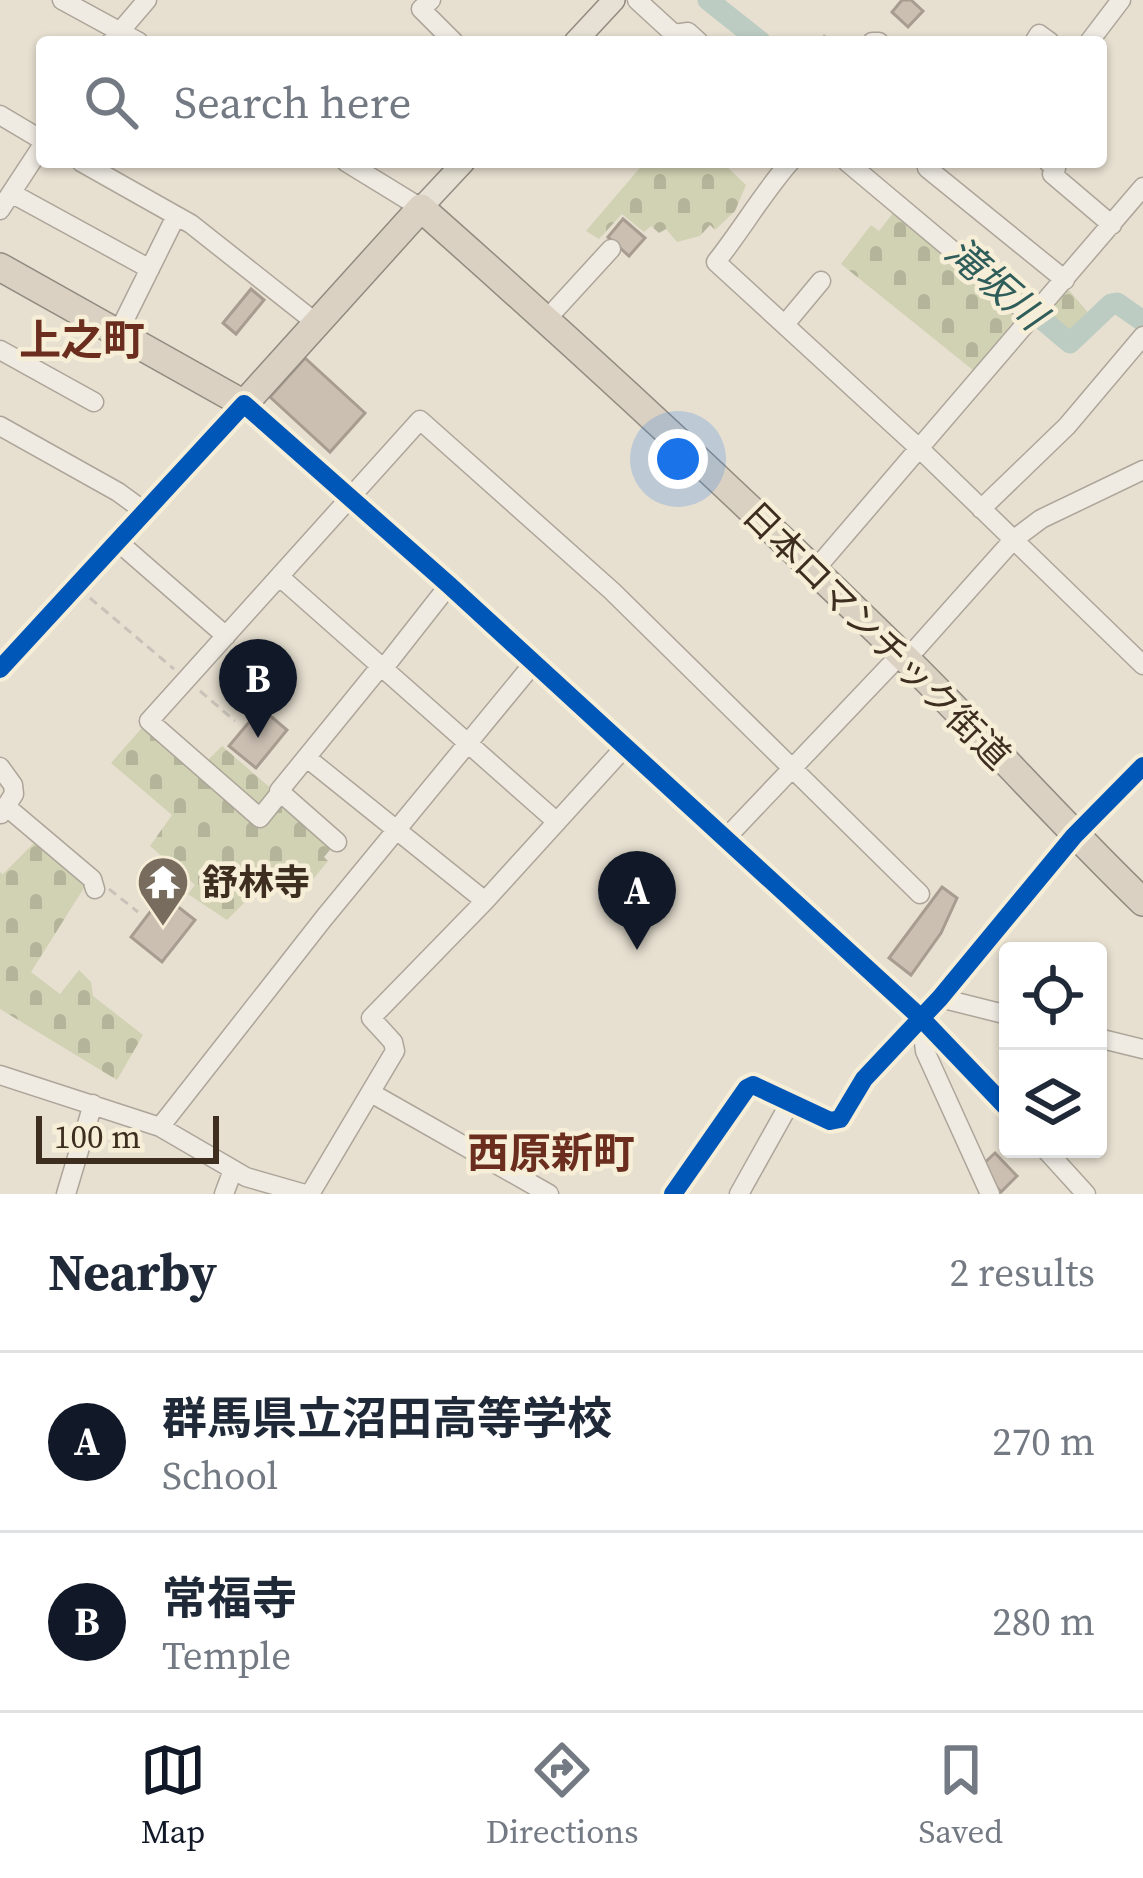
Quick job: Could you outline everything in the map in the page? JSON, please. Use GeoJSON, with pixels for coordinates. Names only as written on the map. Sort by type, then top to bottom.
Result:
{"type":"FeatureCollection","features":[{"type":"Feature","properties":{"kind":"highway","name":"日本ロマンチック街道"},"geometry":{"type":"LineString","coordinates":[[421,208],[903,657],[1143,902]]}},
{"type":"Feature","properties":{"kind":"highway"},"geometry":{"type":"LineString","coordinates":[[0,267],[244,404],[421,208]]}},
{"type":"Feature","properties":{"kind":"main road"},"geometry":{"type":"LineString","coordinates":[[581,36],[614,0]]}},
{"type":"Feature","properties":{"kind":"main road"},"geometry":{"type":"LineString","coordinates":[[421,208],[458,168]]}},
{"type":"Feature","properties":{"kind":"street"},"geometry":{"type":"LineString","coordinates":[[62,0],[115,36],[147,0]]}},
{"type":"Feature","properties":{"kind":"street"},"geometry":{"type":"LineString","coordinates":[[430,0],[422,9],[448,36]]}},
{"type":"Feature","properties":{"kind":"street"},"geometry":{"type":"LineString","coordinates":[[637,0],[674,34],[692,36]]}},
{"type":"Feature","properties":{"kind":"street"},"geometry":{"type":"LineString","coordinates":[[1094,36],[1121,0]]}},
{"type":"Feature","properties":{"kind":"street"},"geometry":{"type":"LineString","coordinates":[[0,116],[36,139]]}},
{"type":"Feature","properties":{"kind":"street"},"geometry":{"type":"LineString","coordinates":[[36,153],[6,201],[150,268]]}},
{"type":"Feature","properties":{"kind":"street"},"geometry":{"type":"LineString","coordinates":[[92,168],[176,216],[315,322]]}},
{"type":"Feature","properties":{"kind":"street"},"geometry":{"type":"LineString","coordinates":[[356,168],[421,208]]}},
{"type":"Feature","properties":{"kind":"street"},"geometry":{"type":"LineString","coordinates":[[785,168],[716,262],[786,323],[1143,665]]}},
{"type":"Feature","properties":{"kind":"street"},"geometry":{"type":"LineString","coordinates":[[854,168],[1037,314]]}},
{"type":"Feature","properties":{"kind":"street"},"geometry":{"type":"LineString","coordinates":[[927,168],[1065,280]]}},
{"type":"Feature","properties":{"kind":"street"},"geometry":{"type":"LineString","coordinates":[[1055,168],[1052,174],[1112,225]]}},
{"type":"Feature","properties":{"kind":"street"},"geometry":{"type":"LineString","coordinates":[[813,572],[1143,188]]}},
{"type":"Feature","properties":{"kind":"street"},"geometry":{"type":"LineString","coordinates":[[118,333],[176,216]]}},
{"type":"Feature","properties":{"kind":"street"},"geometry":{"type":"LineString","coordinates":[[545,321],[611,249]]}},
{"type":"Feature","properties":{"kind":"street"},"geometry":{"type":"LineString","coordinates":[[786,323],[821,281]]}},
{"type":"Feature","properties":{"kind":"street"},"geometry":{"type":"LineString","coordinates":[[982,509],[1067,426],[1143,336]]}},
{"type":"Feature","properties":{"kind":"street"},"geometry":{"type":"LineString","coordinates":[[0,350],[94,402]]}},
{"type":"Feature","properties":{"kind":"street"},"geometry":{"type":"LineString","coordinates":[[0,669],[244,404],[449,585],[921,1018],[999,1100]]}},
{"type":"Feature","properties":{"kind":"street"},"geometry":{"type":"LineString","coordinates":[[449,585],[260,818],[149,721],[420,421],[612,591],[920,894]]}},
{"type":"Feature","properties":{"kind":"street"},"geometry":{"type":"LineString","coordinates":[[0,426],[144,511]]}},
{"type":"Feature","properties":{"kind":"street"},"geometry":{"type":"LineString","coordinates":[[725,839],[1012,540],[1041,519],[1143,470]]}},
{"type":"Feature","properties":{"kind":"street"},"geometry":{"type":"LineString","coordinates":[[117,542],[226,636]]}},
{"type":"Feature","properties":{"kind":"street"},"geometry":{"type":"LineString","coordinates":[[280,578],[557,822]]}},
{"type":"Feature","properties":{"kind":"street"},"geometry":{"type":"LineString","coordinates":[[160,1127],[533,664]]}},
{"type":"Feature","properties":{"kind":"street"},"geometry":{"type":"LineString","coordinates":[[0,1075],[160,1127],[233,1170],[308,1194],[395,1052],[393,1042],[370,1018],[485,901],[623,748]]}},
{"type":"Feature","properties":{"kind":"street"},"geometry":{"type":"LineString","coordinates":[[307,758],[485,901]]}},
{"type":"Feature","properties":{"kind":"street"},"geometry":{"type":"LineString","coordinates":[[673,1194],[753,1085],[830,1121],[840,1119],[864,1079],[940,998],[1074,836],[1143,766]]}},
{"type":"Feature","properties":{"kind":"street"},"geometry":{"type":"LineString","coordinates":[[0,767],[14,794],[4,812],[92,879],[94,889]]}},
{"type":"Feature","properties":{"kind":"street"},"geometry":{"type":"LineString","coordinates":[[280,793],[337,842]]}},
{"type":"Feature","properties":{"kind":"street"},"geometry":{"type":"LineString","coordinates":[[940,998],[999,1013]]}},
{"type":"Feature","properties":{"kind":"street"},"geometry":{"type":"LineString","coordinates":[[921,1018],[925,1051],[990,1194]]}},
{"type":"Feature","properties":{"kind":"street"},"geometry":{"type":"LineString","coordinates":[[1107,1040],[1143,1049]]}},
{"type":"Feature","properties":{"kind":"street"},"geometry":{"type":"LineString","coordinates":[[373,1094],[549,1194]]}},
{"type":"Feature","properties":{"kind":"street"},"geometry":{"type":"LineString","coordinates":[[739,1194],[791,1101]]}},
{"type":"Feature","properties":{"kind":"street"},"geometry":{"type":"LineString","coordinates":[[66,1194],[93,1105]]}},
{"type":"Feature","properties":{"kind":"street"},"geometry":{"type":"LineString","coordinates":[[1053,1158],[1086,1194]]}},
{"type":"Feature","properties":{"kind":"street"},"geometry":{"type":"LineString","coordinates":[[224,1194],[233,1170]]}},
{"type":"Feature","properties":{"kind":"path"},"geometry":{"type":"LineString","coordinates":[[824,36],[827,32]]}},
{"type":"Feature","properties":{"kind":"path"},"geometry":{"type":"LineString","coordinates":[[76,586],[235,721]]}},
{"type":"Feature","properties":{"kind":"green space"},"geometry":{"type":"Polygon","coordinates":[[[640,168],[728,168],[746,185],[735,211],[715,230],[710,225],[700,236],[677,242],[666,229],[659,233],[651,226],[644,232],[622,214],[599,239],[586,231],[640,168]]]}},
{"type":"Feature","properties":{"kind":"green space"},"geometry":{"type":"Polygon","coordinates":[[[897,208],[1028,319],[979,375],[841,264],[871,225],[879,231],[897,208]]]}},
{"type":"Feature","properties":{"kind":"green space"},"geometry":{"type":"Polygon","coordinates":[[[1068,289],[1091,316],[1068,337],[1046,316],[1068,289]]]}},
{"type":"Feature","properties":{"kind":"green space"},"geometry":{"type":"Polygon","coordinates":[[[148,721],[200,768],[222,746],[335,844],[324,857],[328,861],[305,889],[298,886],[291,895],[270,877],[227,920],[188,894],[195,885],[150,846],[172,815],[111,763],[148,721]]]}},
{"type":"Feature","properties":{"kind":"green space"},"geometry":{"type":"Polygon","coordinates":[[[38,839],[89,880],[31,972],[60,994],[79,970],[91,982],[93,996],[143,1035],[117,1080],[0,1009],[0,872],[38,839]]]}},
{"type":"Feature","properties":{"kind":"building"},"geometry":{"type":"Polygon","coordinates":[[[902,0],[911,0],[923,11],[908,27],[892,12],[902,0]]]}},
{"type":"Feature","properties":{"kind":"building"},"geometry":{"type":"Polygon","coordinates":[[[623,219],[645,238],[629,256],[608,237],[623,219]]]}},
{"type":"Feature","properties":{"kind":"building"},"geometry":{"type":"Polygon","coordinates":[[[251,289],[264,300],[236,334],[223,323],[251,289]]]}},
{"type":"Feature","properties":{"kind":"building"},"geometry":{"type":"Polygon","coordinates":[[[305,358],[365,413],[330,452],[270,397],[305,358]]]}},
{"type":"Feature","properties":{"kind":"building"},"geometry":{"type":"Polygon","coordinates":[[[261,708],[287,730],[256,768],[229,746],[261,708]]]}},
{"type":"Feature","properties":{"kind":"building"},"geometry":{"type":"Polygon","coordinates":[[[942,887],[957,898],[941,933],[911,975],[889,958],[942,887]]]}},
{"type":"Feature","properties":{"kind":"building","name":"舒林寺"},"geometry":{"type":"Polygon","coordinates":[[[163,895],[195,920],[162,962],[131,937],[163,895]]]}},
{"type":"Feature","properties":{"kind":"building"},"geometry":{"type":"Polygon","coordinates":[[[995,1153],[1017,1176],[1001,1192],[979,1168],[995,1153]]]}},
{"type":"Feature","properties":{"kind":"waterway","name":"滝坂川"},"geometry":{"type":"LineString","coordinates":[[708,0],[753,36]]}},
{"type":"Feature","properties":{"kind":"waterway","name":"滝坂川"},"geometry":{"type":"LineString","coordinates":[[1020,301],[1070,343],[1111,304],[1117,303],[1143,321]]}},
{"type":"Feature","properties":{"kind":"cycle path"},"geometry":{"type":"LineString","coordinates":[[0,669],[244,404],[449,585],[921,1018],[999,1100]]}},
{"type":"Feature","properties":{"kind":"cycle path"},"geometry":{"type":"LineString","coordinates":[[673,1194],[753,1085],[830,1121],[840,1119],[864,1079],[940,998],[1074,836],[1143,766]]}},
{"type":"Feature","properties":{"kind":"place","name":"常福寺"},"geometry":{"type":"Point","coordinates":[258,738]}},
{"type":"Feature","properties":{"kind":"place","name":"舒林寺"},"geometry":{"type":"Point","coordinates":[163,928]}},
{"type":"Feature","properties":{"kind":"place","name":"群馬県立沼田高等学校"},"geometry":{"type":"Point","coordinates":[637,950]}},
{"type":"Feature","properties":{"kind":"district","name":"上之町"},"geometry":{"type":"Point","coordinates":[82,340]}},
{"type":"Feature","properties":{"kind":"district","name":"西原新町"},"geometry":{"type":"Point","coordinates":[551,1153]}}]}
